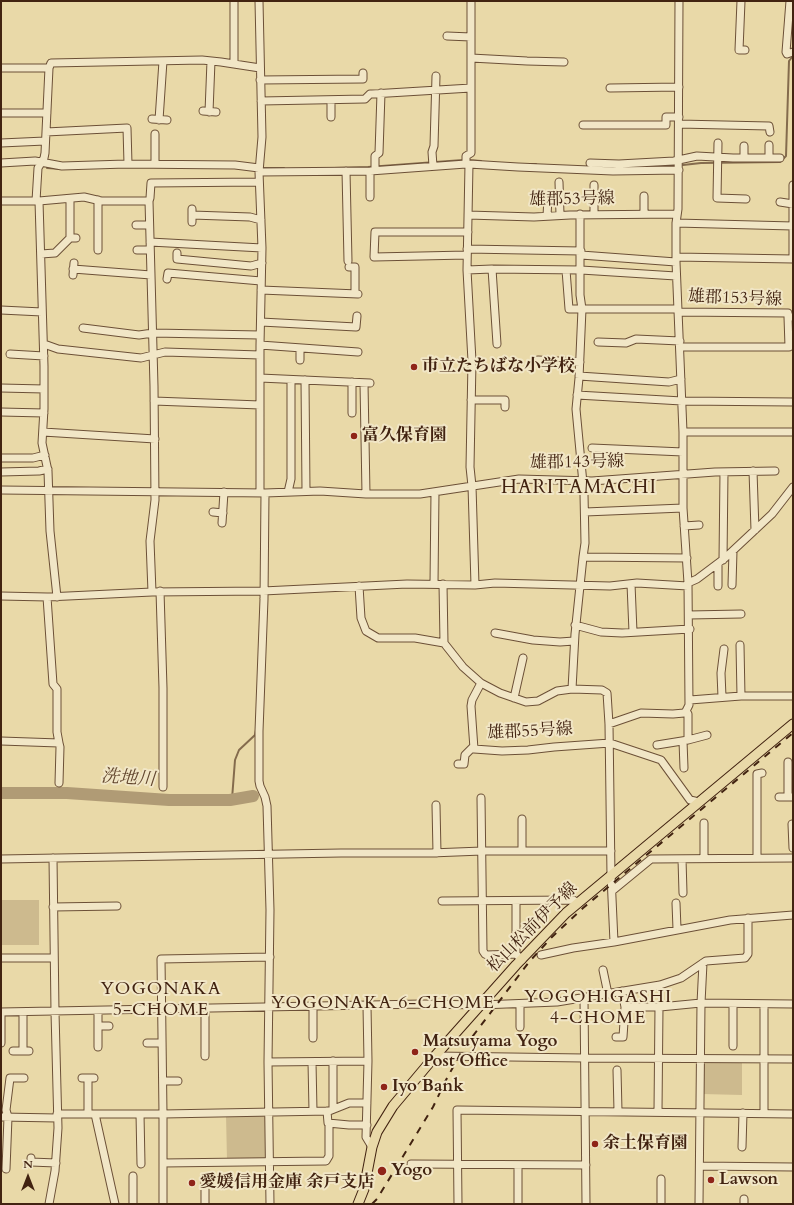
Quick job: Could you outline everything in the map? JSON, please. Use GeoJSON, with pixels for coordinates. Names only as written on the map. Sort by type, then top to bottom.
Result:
{"type":"FeatureCollection","features":[{"type":"Feature","properties":{"kind":"main road","name":"松山松前伊予線"},"geometry":{"type":"LineString","coordinates":[[358,1204],[364,1189],[372,1147],[377,1132],[393,1106],[481,1005],[519,957],[566,913],[793,724]]}},
{"type":"Feature","properties":{"kind":"street"},"geometry":{"type":"LineString","coordinates":[[234,1],[237,30],[234,64]]}},
{"type":"Feature","properties":{"kind":"street"},"geometry":{"type":"LineString","coordinates":[[259,1],[262,137],[259,170],[262,248],[260,405],[263,493],[263,591],[259,781],[266,801],[268,855],[270,957],[268,1062],[270,1204]]}},
{"type":"Feature","properties":{"kind":"street"},"geometry":{"type":"LineString","coordinates":[[467,122],[471,58],[471,1]]}},
{"type":"Feature","properties":{"kind":"street"},"geometry":{"type":"LineString","coordinates":[[679,1],[679,161],[676,224],[676,276],[683,432],[684,526],[690,629],[690,700],[686,711],[688,714],[684,768]]}},
{"type":"Feature","properties":{"kind":"street"},"geometry":{"type":"LineString","coordinates":[[741,1],[739,50],[745,50]]}},
{"type":"Feature","properties":{"kind":"street"},"geometry":{"type":"LineString","coordinates":[[790,1],[786,52],[788,54],[793,52]]}},
{"type":"Feature","properties":{"kind":"street"},"geometry":{"type":"LineString","coordinates":[[447,36],[471,37]]}},
{"type":"Feature","properties":{"kind":"street"},"geometry":{"type":"LineString","coordinates":[[471,58],[527,62],[564,62]]}},
{"type":"Feature","properties":{"kind":"street"},"geometry":{"type":"LineString","coordinates":[[152,120],[163,120],[163,61]]}},
{"type":"Feature","properties":{"kind":"street"},"geometry":{"type":"LineString","coordinates":[[57,597],[50,531],[48,469],[42,443],[44,413],[44,344],[41,254],[37,201],[38,168],[45,153],[49,68],[51,63],[211,61],[260,68]]}},
{"type":"Feature","properties":{"kind":"street"},"geometry":{"type":"LineString","coordinates":[[209,112],[211,61]]}},
{"type":"Feature","properties":{"kind":"street"},"geometry":{"type":"LineString","coordinates":[[1,68],[49,68]]}},
{"type":"Feature","properties":{"kind":"street"},"geometry":{"type":"LineString","coordinates":[[260,80],[363,79],[363,73]]}},
{"type":"Feature","properties":{"kind":"street"},"geometry":{"type":"LineString","coordinates":[[433,163],[432,152],[434,146],[436,76]]}},
{"type":"Feature","properties":{"kind":"street"},"geometry":{"type":"LineString","coordinates":[[610,88],[679,87]]}},
{"type":"Feature","properties":{"kind":"street"},"geometry":{"type":"LineString","coordinates":[[261,101],[364,99],[370,94],[469,88]]}},
{"type":"Feature","properties":{"kind":"street"},"geometry":{"type":"LineString","coordinates":[[469,88],[471,153],[466,156],[468,215],[467,270],[472,361],[470,468],[472,486],[475,585]]}},
{"type":"Feature","properties":{"kind":"street"},"geometry":{"type":"LineString","coordinates":[[370,197],[375,156],[379,153],[381,94]]}},
{"type":"Feature","properties":{"kind":"street"},"geometry":{"type":"LineString","coordinates":[[331,100],[331,117]]}},
{"type":"Feature","properties":{"kind":"street"},"geometry":{"type":"LineString","coordinates":[[1,113],[10,110],[47,113]]}},
{"type":"Feature","properties":{"kind":"street"},"geometry":{"type":"LineString","coordinates":[[583,125],[666,125],[666,117],[734,128],[769,126],[770,132]]}},
{"type":"Feature","properties":{"kind":"street"},"geometry":{"type":"LineString","coordinates":[[46,132],[127,128],[128,164]]}},
{"type":"Feature","properties":{"kind":"street"},"geometry":{"type":"LineString","coordinates":[[155,134],[155,164]]}},
{"type":"Feature","properties":{"kind":"street"},"geometry":{"type":"LineString","coordinates":[[1,143],[45,141]]}},
{"type":"Feature","properties":{"kind":"street"},"geometry":{"type":"LineString","coordinates":[[718,143],[717,198],[746,199]]}},
{"type":"Feature","properties":{"kind":"street"},"geometry":{"type":"LineString","coordinates":[[769,145],[769,158]]}},
{"type":"Feature","properties":{"kind":"street"},"geometry":{"type":"LineString","coordinates":[[744,146],[744,158]]}},
{"type":"Feature","properties":{"kind":"street"},"geometry":{"type":"LineString","coordinates":[[592,161],[620,164],[679,161],[697,156],[718,161],[744,158],[780,158]]}},
{"type":"Feature","properties":{"kind":"street"},"geometry":{"type":"LineString","coordinates":[[1,163],[41,162],[62,166],[128,164],[235,165],[259,170],[346,171],[433,163],[613,171],[678,170]]}},
{"type":"Feature","properties":{"kind":"street"},"geometry":{"type":"LineString","coordinates":[[261,290],[356,294],[355,267],[348,262],[350,212],[346,171]]}},
{"type":"Feature","properties":{"kind":"street"},"geometry":{"type":"LineString","coordinates":[[163,787],[163,688],[156,592],[150,541],[155,492],[154,356],[149,225],[151,183],[259,182]]}},
{"type":"Feature","properties":{"kind":"street"},"geometry":{"type":"LineString","coordinates":[[560,182],[560,215]]}},
{"type":"Feature","properties":{"kind":"street"},"geometry":{"type":"LineString","coordinates":[[594,185],[594,214]]}},
{"type":"Feature","properties":{"kind":"street"},"geometry":{"type":"LineString","coordinates":[[468,232],[375,232],[374,257],[467,252],[581,253],[676,259],[793,259],[793,185]]}},
{"type":"Feature","properties":{"kind":"street"},"geometry":{"type":"LineString","coordinates":[[644,196],[644,214]]}},
{"type":"Feature","properties":{"kind":"street"},"geometry":{"type":"LineString","coordinates":[[1,201],[37,201],[84,197],[98,200],[149,201]]}},
{"type":"Feature","properties":{"kind":"street"},"geometry":{"type":"LineString","coordinates":[[41,254],[55,253],[73,238],[70,198]]}},
{"type":"Feature","properties":{"kind":"street"},"geometry":{"type":"LineString","coordinates":[[547,216],[548,198]]}},
{"type":"Feature","properties":{"kind":"street"},"geometry":{"type":"LineString","coordinates":[[95,245],[98,200]]}},
{"type":"Feature","properties":{"kind":"street"},"geometry":{"type":"LineString","coordinates":[[780,202],[793,206]]}},
{"type":"Feature","properties":{"kind":"street"},"geometry":{"type":"LineString","coordinates":[[192,215],[234,213],[261,220]]}},
{"type":"Feature","properties":{"kind":"street"},"geometry":{"type":"LineString","coordinates":[[572,689],[575,625],[585,543],[584,481],[577,417],[582,308],[580,295],[580,214]]}},
{"type":"Feature","properties":{"kind":"street","name":"雄郡53号線"},"geometry":{"type":"LineString","coordinates":[[468,215],[534,217],[580,214],[677,214]]}},
{"type":"Feature","properties":{"kind":"street"},"geometry":{"type":"LineString","coordinates":[[676,224],[793,226]]}},
{"type":"Feature","properties":{"kind":"street"},"geometry":{"type":"LineString","coordinates":[[136,225],[149,225]]}},
{"type":"Feature","properties":{"kind":"street"},"geometry":{"type":"LineString","coordinates":[[150,242],[262,248]]}},
{"type":"Feature","properties":{"kind":"street"},"geometry":{"type":"LineString","coordinates":[[137,250],[150,250]]}},
{"type":"Feature","properties":{"kind":"street"},"geometry":{"type":"LineString","coordinates":[[177,254],[177,259],[201,258],[234,261],[251,266],[262,263]]}},
{"type":"Feature","properties":{"kind":"street"},"geometry":{"type":"LineString","coordinates":[[112,272],[113,263]]}},
{"type":"Feature","properties":{"kind":"street"},"geometry":{"type":"LineString","coordinates":[[73,269],[151,274]]}},
{"type":"Feature","properties":{"kind":"street"},"geometry":{"type":"LineString","coordinates":[[492,269],[497,344]]}},
{"type":"Feature","properties":{"kind":"street"},"geometry":{"type":"LineString","coordinates":[[467,270],[581,270],[676,276]]}},
{"type":"Feature","properties":{"kind":"street"},"geometry":{"type":"LineString","coordinates":[[566,270],[569,309],[582,308],[678,311]]}},
{"type":"Feature","properties":{"kind":"street"},"geometry":{"type":"LineString","coordinates":[[167,279],[168,273],[224,281],[261,281]]}},
{"type":"Feature","properties":{"kind":"street"},"geometry":{"type":"LineString","coordinates":[[1,310],[42,312]]}},
{"type":"Feature","properties":{"kind":"street","name":"雄郡153号線"},"geometry":{"type":"LineString","coordinates":[[678,311],[788,312],[791,317]]}},
{"type":"Feature","properties":{"kind":"street"},"geometry":{"type":"LineString","coordinates":[[261,322],[356,327],[357,316]]}},
{"type":"Feature","properties":{"kind":"street"},"geometry":{"type":"LineString","coordinates":[[598,342],[608,346],[626,343],[636,339],[680,344],[789,347],[791,317]]}},
{"type":"Feature","properties":{"kind":"street"},"geometry":{"type":"LineString","coordinates":[[88,327],[120,330],[145,335],[153,333],[260,335]]}},
{"type":"Feature","properties":{"kind":"street"},"geometry":{"type":"LineString","coordinates":[[44,344],[58,349],[141,358],[154,356],[165,352],[192,356],[227,357],[260,355]]}},
{"type":"Feature","properties":{"kind":"street"},"geometry":{"type":"LineString","coordinates":[[260,345],[358,352]]}},
{"type":"Feature","properties":{"kind":"street"},"geometry":{"type":"LineString","coordinates":[[300,348],[300,360]]}},
{"type":"Feature","properties":{"kind":"street"},"geometry":{"type":"LineString","coordinates":[[10,354],[44,356]]}},
{"type":"Feature","properties":{"kind":"street"},"geometry":{"type":"LineString","coordinates":[[538,360],[580,362]]}},
{"type":"Feature","properties":{"kind":"street"},"geometry":{"type":"LineString","coordinates":[[579,376],[669,382],[681,379]]}},
{"type":"Feature","properties":{"kind":"street"},"geometry":{"type":"LineString","coordinates":[[260,378],[367,383],[366,494]]}},
{"type":"Feature","properties":{"kind":"street"},"geometry":{"type":"LineString","coordinates":[[288,492],[291,479],[291,380]]}},
{"type":"Feature","properties":{"kind":"street"},"geometry":{"type":"LineString","coordinates":[[305,380],[306,492]]}},
{"type":"Feature","properties":{"kind":"street"},"geometry":{"type":"LineString","coordinates":[[352,382],[352,413]]}},
{"type":"Feature","properties":{"kind":"street"},"geometry":{"type":"LineString","coordinates":[[1,388],[44,389]]}},
{"type":"Feature","properties":{"kind":"street"},"geometry":{"type":"LineString","coordinates":[[577,395],[682,401],[793,402]]}},
{"type":"Feature","properties":{"kind":"street"},"geometry":{"type":"LineString","coordinates":[[471,400],[505,400],[505,407]]}},
{"type":"Feature","properties":{"kind":"street"},"geometry":{"type":"LineString","coordinates":[[154,401],[260,405]]}},
{"type":"Feature","properties":{"kind":"street"},"geometry":{"type":"LineString","coordinates":[[1,412],[44,413]]}},
{"type":"Feature","properties":{"kind":"street"},"geometry":{"type":"LineString","coordinates":[[43,432],[155,439]]}},
{"type":"Feature","properties":{"kind":"street"},"geometry":{"type":"LineString","coordinates":[[683,432],[793,432]]}},
{"type":"Feature","properties":{"kind":"street"},"geometry":{"type":"LineString","coordinates":[[592,448],[683,452]]}},
{"type":"Feature","properties":{"kind":"street"},"geometry":{"type":"LineString","coordinates":[[1,458],[33,458],[45,455]]}},
{"type":"Feature","properties":{"kind":"street"},"geometry":{"type":"LineString","coordinates":[[1,472],[39,471],[48,469]]}},
{"type":"Feature","properties":{"kind":"street"},"geometry":{"type":"LineString","coordinates":[[753,471],[755,530]]}},
{"type":"Feature","properties":{"kind":"street"},"geometry":{"type":"LineString","coordinates":[[718,586],[721,562],[724,472]]}},
{"type":"Feature","properties":{"kind":"street","name":"雄郡143号線"},"geometry":{"type":"LineString","coordinates":[[1,490],[420,494],[518,479],[584,481],[724,472],[775,472]]}},
{"type":"Feature","properties":{"kind":"street"},"geometry":{"type":"LineString","coordinates":[[1,596],[57,597],[156,592],[263,591],[382,584],[475,585],[495,583],[610,586],[631,584],[688,585],[721,562],[733,551],[772,514],[793,487]]}},
{"type":"Feature","properties":{"kind":"street"},"geometry":{"type":"LineString","coordinates":[[222,523],[224,492]]}},
{"type":"Feature","properties":{"kind":"street"},"geometry":{"type":"LineString","coordinates":[[434,584],[435,492]]}},
{"type":"Feature","properties":{"kind":"street"},"geometry":{"type":"LineString","coordinates":[[585,512],[684,508]]}},
{"type":"Feature","properties":{"kind":"street"},"geometry":{"type":"LineString","coordinates":[[213,512],[223,512]]}},
{"type":"Feature","properties":{"kind":"street"},"geometry":{"type":"LineString","coordinates":[[684,526],[699,525]]}},
{"type":"Feature","properties":{"kind":"street"},"geometry":{"type":"LineString","coordinates":[[732,584],[733,551]]}},
{"type":"Feature","properties":{"kind":"street"},"geometry":{"type":"LineString","coordinates":[[583,557],[687,558]]}},
{"type":"Feature","properties":{"kind":"street"},"geometry":{"type":"LineString","coordinates":[[443,584],[444,643],[463,667],[481,683],[526,702],[538,701],[557,691],[572,689],[597,689],[606,691],[610,744],[611,876],[614,942]]}},
{"type":"Feature","properties":{"kind":"street"},"geometry":{"type":"LineString","coordinates":[[631,584],[633,632]]}},
{"type":"Feature","properties":{"kind":"street"},"geometry":{"type":"LineString","coordinates":[[359,586],[361,618],[366,631],[378,638],[415,638],[444,643]]}},
{"type":"Feature","properties":{"kind":"street"},"geometry":{"type":"LineString","coordinates":[[47,597],[53,684],[57,689],[57,732],[60,747],[59,783]]}},
{"type":"Feature","properties":{"kind":"street"},"geometry":{"type":"LineString","coordinates":[[689,615],[741,614]]}},
{"type":"Feature","properties":{"kind":"street"},"geometry":{"type":"LineString","coordinates":[[575,625],[601,632],[622,633],[690,629]]}},
{"type":"Feature","properties":{"kind":"street"},"geometry":{"type":"LineString","coordinates":[[495,633],[533,640],[560,642],[574,641]]}},
{"type":"Feature","properties":{"kind":"street"},"geometry":{"type":"LineString","coordinates":[[740,645],[743,671],[741,696]]}},
{"type":"Feature","properties":{"kind":"street"},"geometry":{"type":"LineString","coordinates":[[722,697],[721,673],[724,649]]}},
{"type":"Feature","properties":{"kind":"street"},"geometry":{"type":"LineString","coordinates":[[514,698],[523,658]]}},
{"type":"Feature","properties":{"kind":"street","name":"雄郡55号線"},"geometry":{"type":"LineString","coordinates":[[481,683],[472,700],[471,706],[474,749],[522,750],[610,744],[661,760],[690,800],[698,802]]}},
{"type":"Feature","properties":{"kind":"street"},"geometry":{"type":"LineString","coordinates":[[690,700],[741,696],[793,696]]}},
{"type":"Feature","properties":{"kind":"street"},"geometry":{"type":"LineString","coordinates":[[609,724],[641,713],[679,714],[686,711]]}},
{"type":"Feature","properties":{"kind":"street"},"geometry":{"type":"LineString","coordinates":[[657,745],[707,735]]}},
{"type":"Feature","properties":{"kind":"street"},"geometry":{"type":"LineString","coordinates":[[1,741],[59,743]]}},
{"type":"Feature","properties":{"kind":"street"},"geometry":{"type":"LineString","coordinates":[[458,764],[464,764],[465,755],[474,747]]}},
{"type":"Feature","properties":{"kind":"street"},"geometry":{"type":"LineString","coordinates":[[779,797],[790,797],[786,767]]}},
{"type":"Feature","properties":{"kind":"street"},"geometry":{"type":"LineString","coordinates":[[757,858],[757,774],[762,774]]}},
{"type":"Feature","properties":{"kind":"street"},"geometry":{"type":"LineString","coordinates":[[481,798],[485,954],[519,957],[516,901]]}},
{"type":"Feature","properties":{"kind":"street"},"geometry":{"type":"LineString","coordinates":[[436,805],[437,853]]}},
{"type":"Feature","properties":{"kind":"street"},"geometry":{"type":"LineString","coordinates":[[522,819],[522,851]]}},
{"type":"Feature","properties":{"kind":"street"},"geometry":{"type":"LineString","coordinates":[[704,824],[704,858]]}},
{"type":"Feature","properties":{"kind":"street"},"geometry":{"type":"LineString","coordinates":[[792,824],[793,848]]}},
{"type":"Feature","properties":{"kind":"street"},"geometry":{"type":"LineString","coordinates":[[1,859],[437,853],[482,851],[611,851]]}},
{"type":"Feature","properties":{"kind":"street"},"geometry":{"type":"LineString","coordinates":[[48,1204],[56,1162],[57,1116],[53,858]]}},
{"type":"Feature","properties":{"kind":"street"},"geometry":{"type":"LineString","coordinates":[[612,891],[651,859],[793,858]]}},
{"type":"Feature","properties":{"kind":"street"},"geometry":{"type":"LineString","coordinates":[[682,859],[683,893]]}},
{"type":"Feature","properties":{"kind":"street"},"geometry":{"type":"LineString","coordinates":[[442,901],[573,900],[579,903]]}},
{"type":"Feature","properties":{"kind":"street"},"geometry":{"type":"LineString","coordinates":[[676,903],[677,929]]}},
{"type":"Feature","properties":{"kind":"street"},"geometry":{"type":"LineString","coordinates":[[53,906],[117,906]]}},
{"type":"Feature","properties":{"kind":"street"},"geometry":{"type":"LineString","coordinates":[[541,955],[730,920],[793,915]]}},
{"type":"Feature","properties":{"kind":"street"},"geometry":{"type":"LineString","coordinates":[[3,1043],[1,1012],[422,1004],[520,1004],[554,1002],[608,994],[622,990],[653,986],[676,980],[703,963],[711,960],[742,959],[747,957],[748,918]]}},
{"type":"Feature","properties":{"kind":"street"},"geometry":{"type":"LineString","coordinates":[[163,1204],[161,959],[270,957]]}},
{"type":"Feature","properties":{"kind":"street"},"geometry":{"type":"LineString","coordinates":[[1,958],[54,958]]}},
{"type":"Feature","properties":{"kind":"street"},"geometry":{"type":"LineString","coordinates":[[700,1204],[701,1004],[703,963]]}},
{"type":"Feature","properties":{"kind":"street"},"geometry":{"type":"LineString","coordinates":[[603,970],[608,994]]}},
{"type":"Feature","properties":{"kind":"street"},"geometry":{"type":"LineString","coordinates":[[616,1037],[623,1037],[624,1007],[622,990]]}},
{"type":"Feature","properties":{"kind":"street"},"geometry":{"type":"LineString","coordinates":[[584,998],[586,1204]]}},
{"type":"Feature","properties":{"kind":"street"},"geometry":{"type":"LineString","coordinates":[[520,1004],[520,1027]]}},
{"type":"Feature","properties":{"kind":"street"},"geometry":{"type":"LineString","coordinates":[[624,1007],[659,1007],[701,1004],[793,1004]]}},
{"type":"Feature","properties":{"kind":"street"},"geometry":{"type":"LineString","coordinates":[[733,1004],[733,1046]]}},
{"type":"Feature","properties":{"kind":"street"},"geometry":{"type":"LineString","coordinates":[[764,1004],[764,1113]]}},
{"type":"Feature","properties":{"kind":"street"},"geometry":{"type":"LineString","coordinates":[[367,1006],[368,1103],[366,1137],[372,1147]]}},
{"type":"Feature","properties":{"kind":"street"},"geometry":{"type":"LineString","coordinates":[[313,1007],[313,1038]]}},
{"type":"Feature","properties":{"kind":"street"},"geometry":{"type":"LineString","coordinates":[[658,1112],[659,1007]]}},
{"type":"Feature","properties":{"kind":"street"},"geometry":{"type":"LineString","coordinates":[[205,1009],[205,1056]]}},
{"type":"Feature","properties":{"kind":"street"},"geometry":{"type":"LineString","coordinates":[[98,1011],[98,1047]]}},
{"type":"Feature","properties":{"kind":"street"},"geometry":{"type":"LineString","coordinates":[[13,1051],[26,1051],[23,1012]]}},
{"type":"Feature","properties":{"kind":"street"},"geometry":{"type":"LineString","coordinates":[[98,1026],[109,1026]]}},
{"type":"Feature","properties":{"kind":"street"},"geometry":{"type":"LineString","coordinates":[[147,1043],[162,1043]]}},
{"type":"Feature","properties":{"kind":"street"},"geometry":{"type":"LineString","coordinates":[[435,1056],[793,1059]]}},
{"type":"Feature","properties":{"kind":"street"},"geometry":{"type":"LineString","coordinates":[[268,1062],[368,1061]]}},
{"type":"Feature","properties":{"kind":"street"},"geometry":{"type":"LineString","coordinates":[[312,1062],[313,1111]]}},
{"type":"Feature","properties":{"kind":"street"},"geometry":{"type":"LineString","coordinates":[[163,1163],[326,1161],[329,1156],[328,1123],[333,1062]]}},
{"type":"Feature","properties":{"kind":"street"},"geometry":{"type":"LineString","coordinates":[[617,1070],[618,1111]]}},
{"type":"Feature","properties":{"kind":"street"},"geometry":{"type":"LineString","coordinates":[[6,1169],[4,1117],[10,1078],[24,1078]]}},
{"type":"Feature","properties":{"kind":"street"},"geometry":{"type":"LineString","coordinates":[[88,1078],[92,1114],[115,1204]]}},
{"type":"Feature","properties":{"kind":"street"},"geometry":{"type":"LineString","coordinates":[[163,1081],[178,1081]]}},
{"type":"Feature","properties":{"kind":"street"},"geometry":{"type":"LineString","coordinates":[[4,1117],[92,1114],[313,1111],[330,1110],[349,1103],[368,1103]]}},
{"type":"Feature","properties":{"kind":"street"},"geometry":{"type":"LineString","coordinates":[[458,1204],[457,1110],[793,1114]]}},
{"type":"Feature","properties":{"kind":"street"},"geometry":{"type":"LineString","coordinates":[[742,1147],[743,1113]]}},
{"type":"Feature","properties":{"kind":"street"},"geometry":{"type":"LineString","coordinates":[[140,1114],[141,1164]]}},
{"type":"Feature","properties":{"kind":"street"},"geometry":{"type":"LineString","coordinates":[[329,1123],[367,1125]]}},
{"type":"Feature","properties":{"kind":"street"},"geometry":{"type":"LineString","coordinates":[[31,1158],[31,1162],[56,1162]]}},
{"type":"Feature","properties":{"kind":"street"},"geometry":{"type":"LineString","coordinates":[[411,1164],[586,1166]]}},
{"type":"Feature","properties":{"kind":"street"},"geometry":{"type":"LineString","coordinates":[[518,1165],[518,1204]]}},
{"type":"Feature","properties":{"kind":"street"},"geometry":{"type":"LineString","coordinates":[[700,1166],[793,1167]]}},
{"type":"Feature","properties":{"kind":"street"},"geometry":{"type":"LineString","coordinates":[[133,1176],[133,1204]]}},
{"type":"Feature","properties":{"kind":"street"},"geometry":{"type":"LineString","coordinates":[[205,1204],[206,1178]]}},
{"type":"Feature","properties":{"kind":"street"},"geometry":{"type":"LineString","coordinates":[[661,1179],[661,1204]]}},
{"type":"Feature","properties":{"kind":"shaded area"},"geometry":{"type":"Polygon","coordinates":[[[1,900],[39,900],[39,945],[1,945],[1,900]]]}},
{"type":"Feature","properties":{"kind":"shaded area"},"geometry":{"type":"Polygon","coordinates":[[[702,1060],[742,1060],[742,1095],[702,1094],[702,1060]]]}},
{"type":"Feature","properties":{"kind":"shaded area"},"geometry":{"type":"Polygon","coordinates":[[[226,1115],[262,1115],[265,1117],[267,1157],[265,1160],[227,1160],[226,1115]]]}},
{"type":"Feature","properties":{"kind":"waterway"},"geometry":{"type":"LineString","coordinates":[[683,165],[701,163],[780,162],[786,156],[789,61],[793,56]]}},
{"type":"Feature","properties":{"kind":"waterway"},"geometry":{"type":"LineString","coordinates":[[334,168],[463,160]]}},
{"type":"Feature","properties":{"kind":"waterway"},"geometry":{"type":"LineString","coordinates":[[468,160],[481,161]]}},
{"type":"Feature","properties":{"kind":"waterway"},"geometry":{"type":"LineString","coordinates":[[519,164],[536,164]]}},
{"type":"Feature","properties":{"kind":"waterway"},"geometry":{"type":"LineString","coordinates":[[634,167],[673,165]]}},
{"type":"Feature","properties":{"kind":"waterway"},"geometry":{"type":"LineString","coordinates":[[47,168],[62,169]]}},
{"type":"Feature","properties":{"kind":"waterway"},"geometry":{"type":"LineString","coordinates":[[264,168],[284,168]]}},
{"type":"Feature","properties":{"kind":"waterway"},"geometry":{"type":"LineString","coordinates":[[232,799],[235,760],[239,750],[255,735],[256,730]]}},
{"type":"Feature","properties":{"kind":"waterway","name":"洗地川"},"geometry":{"type":"LineString","coordinates":[[1,793],[67,793],[169,800],[230,800],[253,796]]}},
{"type":"Feature","properties":{"kind":"railway"},"geometry":{"type":"LineString","coordinates":[[372,1204],[377,1199],[433,1107],[463,1049],[529,962],[552,937],[583,908],[793,733]]}},
{"type":"Feature","properties":{"kind":"place","name":"市立たちばな小学校"},"geometry":{"type":"Point","coordinates":[414,367]}},
{"type":"Feature","properties":{"kind":"place","name":"富久保育園"},"geometry":{"type":"Point","coordinates":[354,436]}},
{"type":"Feature","properties":{"kind":"place","name":"Matsuyama Yogo Post Office"},"geometry":{"type":"Point","coordinates":[415,1052]}},
{"type":"Feature","properties":{"kind":"place","name":"Iyo Bank"},"geometry":{"type":"Point","coordinates":[384,1087]}},
{"type":"Feature","properties":{"kind":"place","name":"余土保育園"},"geometry":{"type":"Point","coordinates":[595,1144]}},
{"type":"Feature","properties":{"kind":"place","name":"Yogo"},"geometry":{"type":"Point","coordinates":[382,1171]}},
{"type":"Feature","properties":{"kind":"place","name":"Lawson"},"geometry":{"type":"Point","coordinates":[711,1180]}},
{"type":"Feature","properties":{"kind":"place","name":"愛媛信用金庫 余戸支店"},"geometry":{"type":"Point","coordinates":[192,1183]}},
{"type":"Feature","properties":{"kind":"district","name":"HARITAMACHI"},"geometry":{"type":"Point","coordinates":[579,489]}},
{"type":"Feature","properties":{"kind":"district","name":"YOGONAKA 5-CHOME"},"geometry":{"type":"Point","coordinates":[161,1000]}},
{"type":"Feature","properties":{"kind":"district","name":"YOGONAKA 6-CHOME"},"geometry":{"type":"Point","coordinates":[383,1004]}},
{"type":"Feature","properties":{"kind":"district","name":"YOGOHIGASHI 4-CHOME"},"geometry":{"type":"Point","coordinates":[598,1008]}}]}
